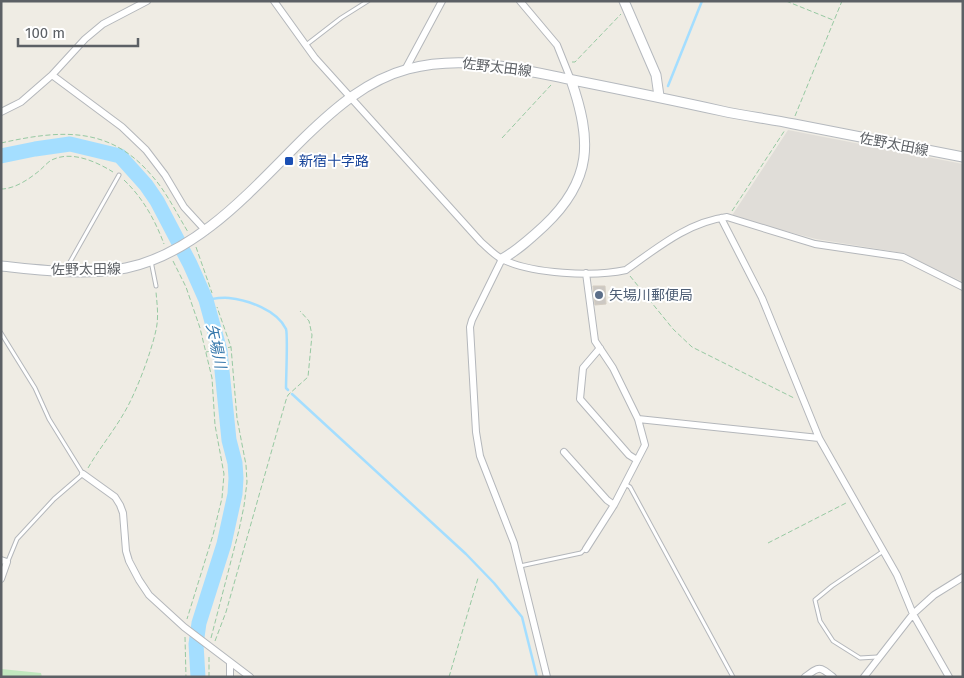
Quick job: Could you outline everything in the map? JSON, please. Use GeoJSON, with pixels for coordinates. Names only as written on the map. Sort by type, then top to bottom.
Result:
{"type":"FeatureCollection","features":[{"type":"Feature","properties":{"kind":"main road"},"geometry":{"type":"LineString","coordinates":[[626,5],[656,75],[659,96]]}},
{"type":"Feature","properties":{"kind":"main road","name":"佐野太田線"},"geometry":{"type":"LineString","coordinates":[[1,266],[69,271],[111,270],[127,268],[151,261],[206,231],[323,120],[350,97],[389,76],[406,70],[448,62],[477,63],[552,75],[963,157]]}},
{"type":"Feature","properties":{"kind":"main road"},"geometry":{"type":"LineString","coordinates":[[502,259],[527,242],[561,210],[577,184],[584,157],[585,138],[581,113],[571,80]]}},
{"type":"Feature","properties":{"kind":"street"},"geometry":{"type":"LineString","coordinates":[[1,112],[21,102],[52,75],[85,39],[103,24],[146,1]]}},
{"type":"Feature","properties":{"kind":"street"},"geometry":{"type":"LineString","coordinates":[[274,1],[306,45],[350,97],[482,242],[502,259],[531,268],[586,273],[626,270],[680,232],[724,218],[815,244],[903,257],[963,288]]}},
{"type":"Feature","properties":{"kind":"street"},"geometry":{"type":"LineString","coordinates":[[406,70],[442,1]]}},
{"type":"Feature","properties":{"kind":"street"},"geometry":{"type":"LineString","coordinates":[[520,1],[557,45],[571,80]]}},
{"type":"Feature","properties":{"kind":"street"},"geometry":{"type":"LineString","coordinates":[[52,75],[122,128],[146,150],[165,175],[184,207],[206,231]]}},
{"type":"Feature","properties":{"kind":"street"},"geometry":{"type":"LineString","coordinates":[[724,218],[762,298],[819,438],[882,552],[897,575],[913,614],[949,677]]}},
{"type":"Feature","properties":{"kind":"street"},"geometry":{"type":"LineString","coordinates":[[502,259],[470,327],[474,408],[478,445],[483,467],[508,524],[547,677]]}},
{"type":"Feature","properties":{"kind":"street"},"geometry":{"type":"LineString","coordinates":[[586,273],[595,342],[613,368],[638,419],[645,445],[614,505],[586,549]]}},
{"type":"Feature","properties":{"kind":"street"},"geometry":{"type":"LineString","coordinates":[[600,348],[583,368],[580,399],[629,455],[637,460]]}},
{"type":"Feature","properties":{"kind":"street"},"geometry":{"type":"LineString","coordinates":[[638,419],[819,438]]}},
{"type":"Feature","properties":{"kind":"street"},"geometry":{"type":"LineString","coordinates":[[564,452],[607,500],[614,505]]}},
{"type":"Feature","properties":{"kind":"street"},"geometry":{"type":"LineString","coordinates":[[83,474],[118,500],[122,513],[126,551],[138,580],[156,602],[186,628],[250,677]]}},
{"type":"Feature","properties":{"kind":"street"},"geometry":{"type":"LineString","coordinates":[[1,578],[4,561]]}},
{"type":"Feature","properties":{"kind":"street"},"geometry":{"type":"LineString","coordinates":[[864,677],[913,614],[934,595],[963,577]]}},
{"type":"Feature","properties":{"kind":"street"},"geometry":{"type":"LineString","coordinates":[[230,663],[230,677]]}},
{"type":"Feature","properties":{"kind":"street"},"geometry":{"type":"LineString","coordinates":[[806,677],[817,668],[821,668],[834,677]]}},
{"type":"Feature","properties":{"kind":"lane"},"geometry":{"type":"LineString","coordinates":[[306,45],[341,18],[368,1]]}},
{"type":"Feature","properties":{"kind":"lane"},"geometry":{"type":"LineString","coordinates":[[69,271],[70,262],[74,254],[119,175]]}},
{"type":"Feature","properties":{"kind":"lane"},"geometry":{"type":"LineString","coordinates":[[151,261],[156,286]]}},
{"type":"Feature","properties":{"kind":"lane"},"geometry":{"type":"LineString","coordinates":[[1,333],[35,388],[49,419],[83,474],[54,499],[17,539],[4,561]]}},
{"type":"Feature","properties":{"kind":"lane"},"geometry":{"type":"LineString","coordinates":[[625,484],[630,487],[733,677]]}},
{"type":"Feature","properties":{"kind":"lane"},"geometry":{"type":"LineString","coordinates":[[520,566],[581,553],[586,549]]}},
{"type":"Feature","properties":{"kind":"lane"},"geometry":{"type":"LineString","coordinates":[[880,657],[860,658],[833,641],[820,621],[815,600],[882,552]]}},
{"type":"Feature","properties":{"kind":"path"},"geometry":{"type":"LineString","coordinates":[[786,1],[834,20]]}},
{"type":"Feature","properties":{"kind":"path"},"geometry":{"type":"LineString","coordinates":[[724,218],[791,123],[842,1]]}},
{"type":"Feature","properties":{"kind":"path"},"geometry":{"type":"LineString","coordinates":[[572,62],[575,62],[584,54],[622,13],[626,5]]}},
{"type":"Feature","properties":{"kind":"path"},"geometry":{"type":"LineString","coordinates":[[502,138],[551,87],[552,75]]}},
{"type":"Feature","properties":{"kind":"path"},"geometry":{"type":"LineString","coordinates":[[1,143],[35,136],[64,134],[93,137],[118,147],[143,166],[154,178],[192,240],[212,293]]}},
{"type":"Feature","properties":{"kind":"path"},"geometry":{"type":"LineString","coordinates":[[1,189],[23,182],[55,158],[65,157],[89,160],[119,175],[132,188],[156,222],[191,300],[212,378],[215,425],[222,458],[223,486],[213,535],[186,628],[186,677]]}},
{"type":"Feature","properties":{"kind":"path"},"geometry":{"type":"LineString","coordinates":[[626,270],[673,329],[692,347],[793,399],[801,395]]}},
{"type":"Feature","properties":{"kind":"path"},"geometry":{"type":"LineString","coordinates":[[83,474],[117,425],[132,399],[156,329],[158,313],[156,286]]}},
{"type":"Feature","properties":{"kind":"path"},"geometry":{"type":"LineString","coordinates":[[209,677],[209,646],[242,514],[247,482],[246,465],[237,418],[230,347],[218,307]]}},
{"type":"Feature","properties":{"kind":"path"},"geometry":{"type":"LineString","coordinates":[[209,646],[214,644],[226,612],[286,400],[288,395],[308,377],[312,335],[309,321],[300,311]]}},
{"type":"Feature","properties":{"kind":"path"},"geometry":{"type":"LineString","coordinates":[[206,352],[230,347]]}},
{"type":"Feature","properties":{"kind":"path"},"geometry":{"type":"LineString","coordinates":[[768,543],[853,500]]}},
{"type":"Feature","properties":{"kind":"path"},"geometry":{"type":"LineString","coordinates":[[449,677],[478,578]]}},
{"type":"Feature","properties":{"kind":"shaded area"},"geometry":{"type":"Polygon","coordinates":[[[788,130],[963,164],[963,282],[903,253],[816,239],[731,217],[788,130]]]}},
{"type":"Feature","properties":{"kind":"green space"},"geometry":{"type":"Polygon","coordinates":[[[1,669],[41,673],[42,677],[1,677],[1,669]]]}},
{"type":"Feature","properties":{"kind":"building","name":"矢場川郵便局"},"geometry":{"type":"Polygon","coordinates":[[[593,286],[605,286],[606,304],[595,305],[593,286]]]}},
{"type":"Feature","properties":{"kind":"waterway"},"geometry":{"type":"LineString","coordinates":[[668,86],[702,1]]}},
{"type":"Feature","properties":{"kind":"waterway","name":"矢場川"},"geometry":{"type":"LineString","coordinates":[[1,156],[70,144],[120,156],[146,185],[157,201],[190,264],[206,300],[220,351],[229,440],[235,463],[236,478],[235,494],[224,544],[199,623],[196,644],[198,677]]}},
{"type":"Feature","properties":{"kind":"waterway"},"geometry":{"type":"LineString","coordinates":[[206,300],[226,298],[245,301],[269,311],[282,322],[287,333],[286,388],[288,390]]}},
{"type":"Feature","properties":{"kind":"waterway"},"geometry":{"type":"LineString","coordinates":[[292,394],[466,554],[494,583],[522,617],[537,677]]}},
{"type":"Feature","properties":{"kind":"place","name":"新宿十字路"},"geometry":{"type":"Point","coordinates":[289,161]}},
{"type":"Feature","properties":{"kind":"place","name":"矢場川郵便局"},"geometry":{"type":"Point","coordinates":[599,295]}}]}
